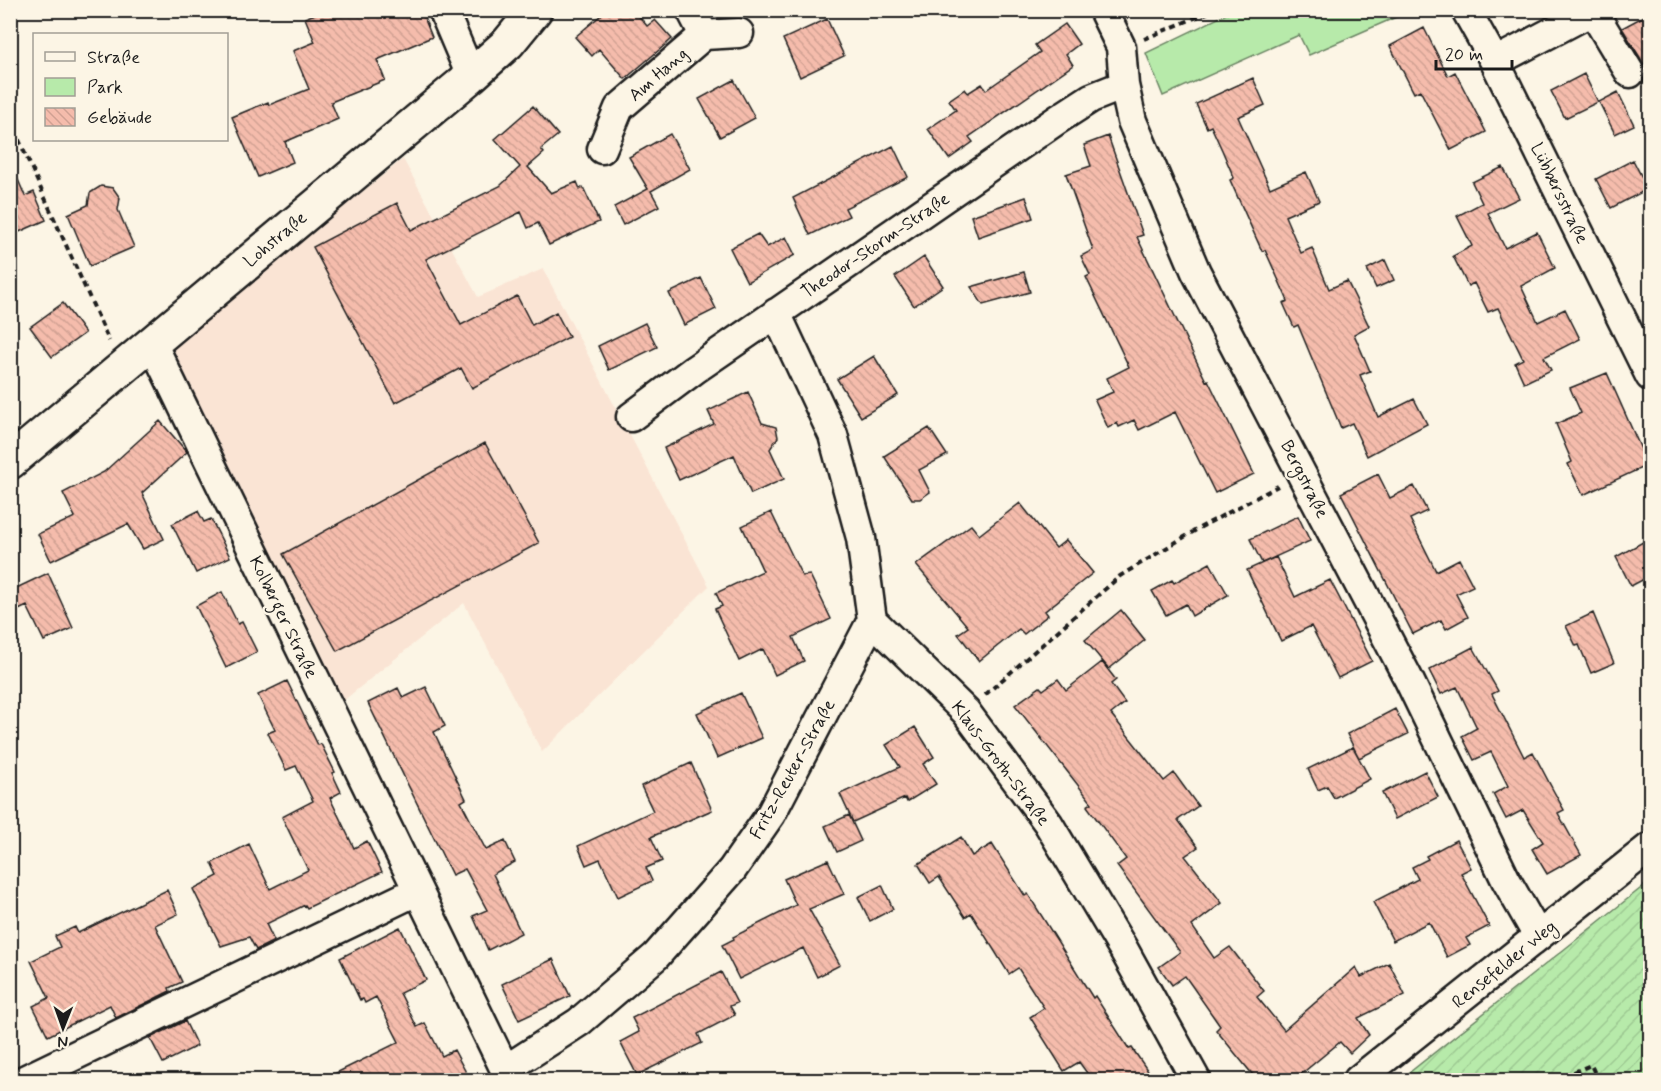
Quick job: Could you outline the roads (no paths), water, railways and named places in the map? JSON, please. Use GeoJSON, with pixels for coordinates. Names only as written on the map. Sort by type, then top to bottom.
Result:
{"type":"FeatureCollection","features":[{"type":"Feature","properties":{"kind":"main road","name":"Lohstraße"},"geometry":{"type":"LineString","coordinates":[[10,462],[471,76],[508,43],[535,10]]}},
{"type":"Feature","properties":{"kind":"street"},"geometry":{"type":"LineString","coordinates":[[443,10],[471,76]]}},
{"type":"Feature","properties":{"kind":"street","name":"Bergstraße"},"geometry":{"type":"LineString","coordinates":[[1102,10],[1121,47],[1124,85],[1132,121],[1196,272],[1408,678],[1506,880],[1538,936]]}},
{"type":"Feature","properties":{"kind":"street","name":"Lübbersstraße"},"geometry":{"type":"LineString","coordinates":[[1466,10],[1495,62],[1650,376]]}},
{"type":"Feature","properties":{"kind":"street"},"geometry":{"type":"LineString","coordinates":[[1495,62],[1592,11],[1630,73]]}},
{"type":"Feature","properties":{"kind":"street","name":"Am Hang"},"geometry":{"type":"LineString","coordinates":[[603,149],[619,108],[697,22],[739,33]]}},
{"type":"Feature","properties":{"kind":"street","name":"Theodor-Storm-Straße"},"geometry":{"type":"LineString","coordinates":[[632,417],[776,313],[1057,120],[1091,98],[1124,85]]}},
{"type":"Feature","properties":{"kind":"street"},"geometry":{"type":"LineString","coordinates":[[776,313],[833,435],[861,538],[872,620]]}},
{"type":"Feature","properties":{"kind":"street","name":"Kolberger Straße"},"geometry":{"type":"LineString","coordinates":[[152,343],[508,1075]]}},
{"type":"Feature","properties":{"kind":"street","name":"Klaus-Groth-Straße"},"geometry":{"type":"LineString","coordinates":[[872,620],[966,712],[1048,823],[1124,950],[1196,1080]]}},
{"type":"Feature","properties":{"kind":"street","name":"Fritz-Reuter-Straße"},"geometry":{"type":"LineString","coordinates":[[508,1075],[579,1022],[657,956],[732,870],[788,785],[872,620]]}},
{"type":"Feature","properties":{"kind":"street","name":"Rensefelder Weg"},"geometry":{"type":"LineString","coordinates":[[1358,1080],[1650,847]]}},
{"type":"Feature","properties":{"kind":"street"},"geometry":{"type":"LineString","coordinates":[[24,1080],[417,891]]}}]}
